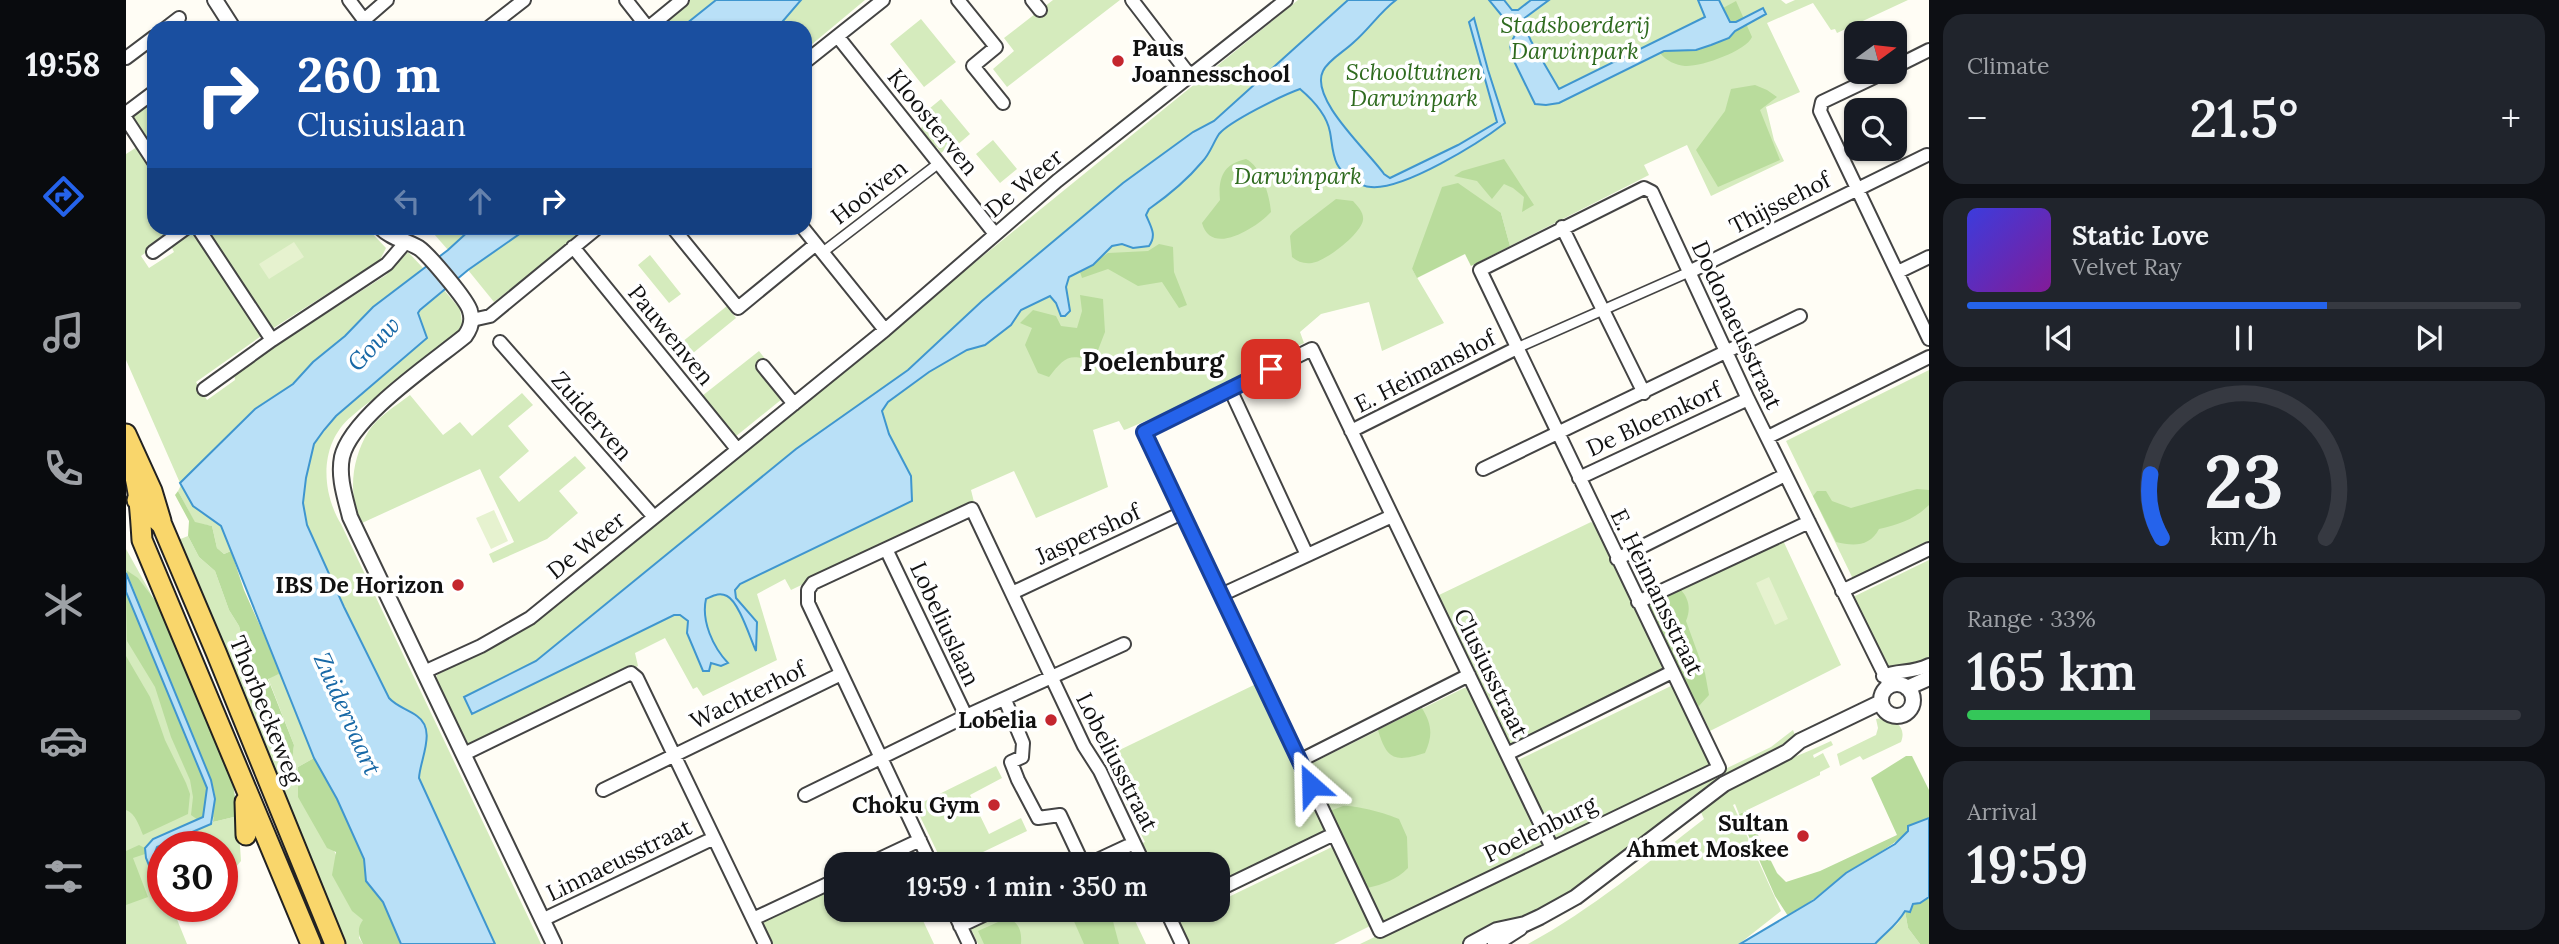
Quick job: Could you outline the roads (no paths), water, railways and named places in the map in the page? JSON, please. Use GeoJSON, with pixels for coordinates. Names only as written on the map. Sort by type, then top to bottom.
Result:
{"type":"FeatureCollection","features":[{"type":"Feature","properties":{"kind":"main road"},"geometry":{"type":"LineString","coordinates":[[126,434],[152,491],[162,525]]}},
{"type":"Feature","properties":{"kind":"main road"},"geometry":{"type":"LineString","coordinates":[[126,450],[134,466],[133,495],[142,540],[310,942]]}},
{"type":"Feature","properties":{"kind":"main road","name":"Thorbeckeweg"},"geometry":{"type":"LineString","coordinates":[[133,495],[162,525],[335,944]]}},
{"type":"Feature","properties":{"kind":"main road"},"geometry":{"type":"LineString","coordinates":[[245,791],[246,835]]}},
{"type":"Feature","properties":{"kind":"main road"},"geometry":{"type":"LineString","coordinates":[[284,915],[310,942]]}},
{"type":"Feature","properties":{"kind":"street"},"geometry":{"type":"LineString","coordinates":[[215,0],[228,21]]}},
{"type":"Feature","properties":{"kind":"street"},"geometry":{"type":"LineString","coordinates":[[349,0],[365,21]]}},
{"type":"Feature","properties":{"kind":"street"},"geometry":{"type":"LineString","coordinates":[[370,21],[387,0]]}},
{"type":"Feature","properties":{"kind":"street"},"geometry":{"type":"LineString","coordinates":[[497,21],[524,0]]}},
{"type":"Feature","properties":{"kind":"street"},"geometry":{"type":"LineString","coordinates":[[626,0],[642,21]]}},
{"type":"Feature","properties":{"kind":"street"},"geometry":{"type":"LineString","coordinates":[[656,21],[682,0]]}},
{"type":"Feature","properties":{"kind":"street"},"geometry":{"type":"LineString","coordinates":[[812,57],[883,0]]}},
{"type":"Feature","properties":{"kind":"street"},"geometry":{"type":"LineString","coordinates":[[958,0],[996,47],[973,66],[1003,103]]}},
{"type":"Feature","properties":{"kind":"street"},"geometry":{"type":"LineString","coordinates":[[1132,0],[1191,77]]}},
{"type":"Feature","properties":{"kind":"street","name":"De Weer"},"geometry":{"type":"LineString","coordinates":[[424,672],[481,646],[530,618],[886,330],[1057,181],[1286,0]]}},
{"type":"Feature","properties":{"kind":"street","name":"Kloosterven"},"geometry":{"type":"LineString","coordinates":[[838,37],[995,234]]}},
{"type":"Feature","properties":{"kind":"street"},"geometry":{"type":"LineString","coordinates":[[126,58],[147,42]]}},
{"type":"Feature","properties":{"kind":"street"},"geometry":{"type":"LineString","coordinates":[[1908,60],[1929,50]]}},
{"type":"Feature","properties":{"kind":"street"},"geometry":{"type":"LineString","coordinates":[[1860,84],[1822,102],[1820,111],[1929,339]]}},
{"type":"Feature","properties":{"kind":"street"},"geometry":{"type":"LineString","coordinates":[[126,113],[147,97]]}},
{"type":"Feature","properties":{"kind":"street"},"geometry":{"type":"LineString","coordinates":[[126,119],[147,152]]}},
{"type":"Feature","properties":{"kind":"street"},"geometry":{"type":"LineString","coordinates":[[126,145],[138,138]]}},
{"type":"Feature","properties":{"kind":"street","name":"Thijssehof"},"geometry":{"type":"LineString","coordinates":[[1689,272],[1927,155]]}},
{"type":"Feature","properties":{"kind":"street","name":"Hooiven"},"geometry":{"type":"LineString","coordinates":[[820,248],[939,163]]}},
{"type":"Feature","properties":{"kind":"street","name":"Dodonaeusstraat"},"geometry":{"type":"LineString","coordinates":[[1562,227],[1644,188],[1651,192],[1748,399],[1886,681]]}},
{"type":"Feature","properties":{"kind":"street"},"geometry":{"type":"LineString","coordinates":[[1562,227],[1644,393]]}},
{"type":"Feature","properties":{"kind":"street","name":"E. Heimansstraat"},"geometry":{"type":"LineString","coordinates":[[1562,227],[1479,270],[1719,768]]}},
{"type":"Feature","properties":{"kind":"street"},"geometry":{"type":"LineString","coordinates":[[153,252],[176,235]]}},
{"type":"Feature","properties":{"kind":"street"},"geometry":{"type":"LineString","coordinates":[[206,235],[272,340]]}},
{"type":"Feature","properties":{"kind":"street"},"geometry":{"type":"LineString","coordinates":[[392,235],[423,252],[469,306],[472,320],[465,336],[366,416],[347,441],[341,460],[341,485],[350,516],[554,944]]}},
{"type":"Feature","properties":{"kind":"street"},"geometry":{"type":"LineString","coordinates":[[472,320],[490,316],[588,235]]}},
{"type":"Feature","properties":{"kind":"street"},"geometry":{"type":"LineString","coordinates":[[679,235],[738,307],[820,248]]}},
{"type":"Feature","properties":{"kind":"street"},"geometry":{"type":"LineString","coordinates":[[809,235],[886,330]]}},
{"type":"Feature","properties":{"kind":"street"},"geometry":{"type":"LineString","coordinates":[[204,389],[272,340],[387,264],[405,243]]}},
{"type":"Feature","properties":{"kind":"street","name":"Pauwenven"},"geometry":{"type":"LineString","coordinates":[[573,247],[737,449]]}},
{"type":"Feature","properties":{"kind":"street"},"geometry":{"type":"LineString","coordinates":[[1898,272],[1929,257]]}},
{"type":"Feature","properties":{"kind":"street"},"geometry":{"type":"LineString","coordinates":[[1517,348],[1689,272]]}},
{"type":"Feature","properties":{"kind":"street"},"geometry":{"type":"LineString","coordinates":[[1483,468],[1800,316]]}},
{"type":"Feature","properties":{"kind":"street","name":"Zuiderven"},"geometry":{"type":"LineString","coordinates":[[500,342],[653,517]]}},
{"type":"Feature","properties":{"kind":"street","name":"E. Heimanshof"},"geometry":{"type":"LineString","coordinates":[[1351,431],[1517,348]]}},
{"type":"Feature","properties":{"kind":"street","name":"Clusiusstraat"},"geometry":{"type":"LineString","coordinates":[[1230,389],[1312,349],[1552,848]]}},
{"type":"Feature","properties":{"kind":"street"},"geometry":{"type":"LineString","coordinates":[[1768,437],[1929,357]]}},
{"type":"Feature","properties":{"kind":"street"},"geometry":{"type":"LineString","coordinates":[[764,366],[794,404]]}},
{"type":"Feature","properties":{"kind":"street"},"geometry":{"type":"LineString","coordinates":[[1230,884],[1334,834],[1144,432],[1230,389],[1307,555]]}},
{"type":"Feature","properties":{"kind":"street","name":"De Bloemkorf"},"geometry":{"type":"LineString","coordinates":[[1579,478],[1748,399]]}},
{"type":"Feature","properties":{"kind":"street"},"geometry":{"type":"LineString","coordinates":[[1617,559],[1785,475]]}},
{"type":"Feature","properties":{"kind":"street","name":"Lobeliuslaan"},"geometry":{"type":"LineString","coordinates":[[841,674],[808,603],[808,590],[813,583],[972,509]]}},
{"type":"Feature","properties":{"kind":"street","name":"Lobeliusstraat"},"geometry":{"type":"LineString","coordinates":[[972,509],[1084,746],[1100,771],[1138,852]]}},
{"type":"Feature","properties":{"kind":"street","name":"Jaspershof"},"geometry":{"type":"LineString","coordinates":[[1012,593],[1182,513]]}},
{"type":"Feature","properties":{"kind":"street"},"geometry":{"type":"LineString","coordinates":[[1221,595],[1392,516]]}},
{"type":"Feature","properties":{"kind":"street"},"geometry":{"type":"LineString","coordinates":[[1638,602],[1809,522]]}},
{"type":"Feature","properties":{"kind":"street"},"geometry":{"type":"LineString","coordinates":[[1842,591],[1929,548]]}},
{"type":"Feature","properties":{"kind":"street","name":"Lobeliuslaan"},"geometry":{"type":"LineString","coordinates":[[887,549],[966,716]]}},
{"type":"Feature","properties":{"kind":"street","name":"Lobeliusstraat"},"geometry":{"type":"LineString","coordinates":[[1052,678],[1124,644]]}},
{"type":"Feature","properties":{"kind":"street"},"geometry":{"type":"LineString","coordinates":[[1883,707],[1886,681],[1897,672],[1915,672],[1929,665]]}},
{"type":"Feature","properties":{"kind":"street"},"geometry":{"type":"LineString","coordinates":[[1507,754],[1672,672]]}},
{"type":"Feature","properties":{"kind":"street"},"geometry":{"type":"LineString","coordinates":[[464,754],[632,673],[637,677],[674,754],[603,790]]}},
{"type":"Feature","properties":{"kind":"street"},"geometry":{"type":"LineString","coordinates":[[841,674],[926,852]]}},
{"type":"Feature","properties":{"kind":"street","name":"Wachterhof"},"geometry":{"type":"LineString","coordinates":[[674,754],[841,674]]}},
{"type":"Feature","properties":{"kind":"street"},"geometry":{"type":"LineString","coordinates":[[1299,761],[1469,675]]}},
{"type":"Feature","properties":{"kind":"street"},"geometry":{"type":"LineString","coordinates":[[805,795],[966,716],[1052,678]]}},
{"type":"Feature","properties":{"kind":"street"},"geometry":{"type":"LineString","coordinates":[[1883,707],[1892,715],[1901,715],[1909,709],[1910,694],[1929,678]]}},
{"type":"Feature","properties":{"kind":"street"},"geometry":{"type":"LineString","coordinates":[[1886,681],[1898,684],[1910,694]]}},
{"type":"Feature","properties":{"kind":"street"},"geometry":{"type":"LineString","coordinates":[[1910,694],[1929,688]]}},
{"type":"Feature","properties":{"kind":"street"},"geometry":{"type":"LineString","coordinates":[[1005,700],[1024,743],[1022,757],[1011,762],[1018,780],[1038,818],[1059,815],[1077,852]]}},
{"type":"Feature","properties":{"kind":"street"},"geometry":{"type":"LineString","coordinates":[[1495,944],[1525,924],[1576,897],[1724,784],[1787,752],[1800,741],[1883,707]]}},
{"type":"Feature","properties":{"kind":"street","name":"Linnaeusstraat"},"geometry":{"type":"LineString","coordinates":[[674,754],[765,944]]}},
{"type":"Feature","properties":{"kind":"street","name":"Poelenburg"},"geometry":{"type":"LineString","coordinates":[[1334,834],[1380,931],[1719,768]]}},
{"type":"Feature","properties":{"kind":"street","name":"Linnaeusstraat"},"geometry":{"type":"LineString","coordinates":[[542,920],[714,838]]}},
{"type":"Feature","properties":{"kind":"street"},"geometry":{"type":"LineString","coordinates":[[894,852],[920,840]]}},
{"type":"Feature","properties":{"kind":"street"},"geometry":{"type":"LineString","coordinates":[[1115,852],[1134,843]]}},
{"type":"Feature","properties":{"kind":"street"},"geometry":{"type":"LineString","coordinates":[[753,919],[824,886]]}},
{"type":"Feature","properties":{"kind":"street"},"geometry":{"type":"LineString","coordinates":[[958,922],[970,944]]}},
{"type":"Feature","properties":{"kind":"street"},"geometry":{"type":"LineString","coordinates":[[960,926],[968,922]]}},
{"type":"Feature","properties":{"kind":"street"},"geometry":{"type":"LineString","coordinates":[[1174,922],[1182,944]]}},
{"type":"Feature","properties":{"kind":"street"},"geometry":{"type":"LineString","coordinates":[[1471,944],[1497,930],[1525,924]]}},
{"type":"Feature","properties":{"kind":"water"},"geometry":{"type":"Polygon","coordinates":[[[716,0],[801,0],[783,21],[690,21],[716,0]]]}},
{"type":"Feature","properties":{"kind":"water"},"geometry":{"type":"Polygon","coordinates":[[[1348,0],[1396,0],[1329,63],[1323,71],[1321,83],[1332,110],[1384,174],[1390,178],[1458,145],[1497,122],[1469,22],[1474,18],[1505,123],[1441,164],[1402,181],[1371,187],[1357,182],[1339,168],[1326,120],[1300,89],[1245,116],[1219,134],[1196,169],[1149,209],[1146,215],[1153,235],[1149,246],[1112,246],[1093,265],[1069,277],[1066,287],[1070,311],[1065,316],[1061,316],[1050,296],[1021,310],[1011,325],[985,345],[967,350],[929,372],[888,402],[882,411],[889,434],[911,476],[912,501],[740,584],[735,590],[736,598],[757,622],[756,651],[736,605],[727,596],[716,595],[706,599],[705,616],[713,642],[728,663],[721,666],[711,663],[709,671],[703,671],[687,633],[688,621],[680,615],[674,615],[472,714],[464,697],[536,661],[796,449],[908,370],[982,301],[1123,183],[1193,132],[1214,121],[1348,0]]]}},
{"type":"Feature","properties":{"kind":"water"},"geometry":{"type":"Polygon","coordinates":[[[1489,0],[1504,0],[1512,10],[1518,10],[1531,0],[1549,0],[1522,20],[1559,89],[1705,17],[1698,0],[1719,0],[1730,22],[1736,22],[1763,8],[1766,14],[1735,31],[1729,38],[1696,50],[1664,51],[1559,103],[1546,105],[1535,104],[1512,57],[1510,45],[1516,33],[1489,0]]]}},
{"type":"Feature","properties":{"kind":"water"},"geometry":{"type":"Polygon","coordinates":[[[464,235],[518,235],[468,270],[420,310],[418,313],[427,338],[336,416],[314,444],[303,503],[307,525],[389,698],[423,722],[427,737],[419,778],[495,944],[401,944],[383,902],[366,881],[364,859],[337,799],[314,758],[221,526],[193,506],[180,483],[255,409],[293,384],[373,307],[464,235]]]}},
{"type":"Feature","properties":{"kind":"water"},"geometry":{"type":"Polygon","coordinates":[[[126,573],[211,780],[215,799],[211,824],[195,831],[171,831],[203,817],[207,788],[126,592],[126,573]]]}},
{"type":"Feature","properties":{"kind":"water"},"geometry":{"type":"Polygon","coordinates":[[[1929,818],[1929,897],[1913,904],[1910,912],[1905,911],[1875,944],[1740,944],[1814,900],[1846,873],[1895,844],[1908,831],[1908,826],[1929,818]]]}},
{"type":"Feature","properties":{"kind":"place","name":"Paus Joannesschool"},"geometry":{"type":"Point","coordinates":[1118,61]}},
{"type":"Feature","properties":{"kind":"place","name":"IBS De Horizon"},"geometry":{"type":"Point","coordinates":[458,585]}},
{"type":"Feature","properties":{"kind":"place","name":"Lobelia"},"geometry":{"type":"Point","coordinates":[1051,720]}},
{"type":"Feature","properties":{"kind":"place","name":"Choku Gym"},"geometry":{"type":"Point","coordinates":[994,805]}},
{"type":"Feature","properties":{"kind":"place","name":"Sultan Ahmet Moskee"},"geometry":{"type":"Point","coordinates":[1803,836]}},
{"type":"Feature","properties":{"kind":"district","name":"Poelenburg"},"geometry":{"type":"Point","coordinates":[1153,362]}},
{"type":"Feature","properties":{"kind":"park label","name":"Stadsboerderij Darwinpark"},"geometry":{"type":"Point","coordinates":[1575,38]}},
{"type":"Feature","properties":{"kind":"park label","name":"Schooltuinen Darwinpark"},"geometry":{"type":"Point","coordinates":[1414,85]}},
{"type":"Feature","properties":{"kind":"park label","name":"Darwinpark"},"geometry":{"type":"Point","coordinates":[1298,176]}},
{"type":"Feature","properties":{"kind":"water label","name":"Gouw"},"geometry":{"type":"Point","coordinates":[374,344]}},
{"type":"Feature","properties":{"kind":"water label","name":"Zuidervaart"},"geometry":{"type":"Point","coordinates":[347,714]}}]}
